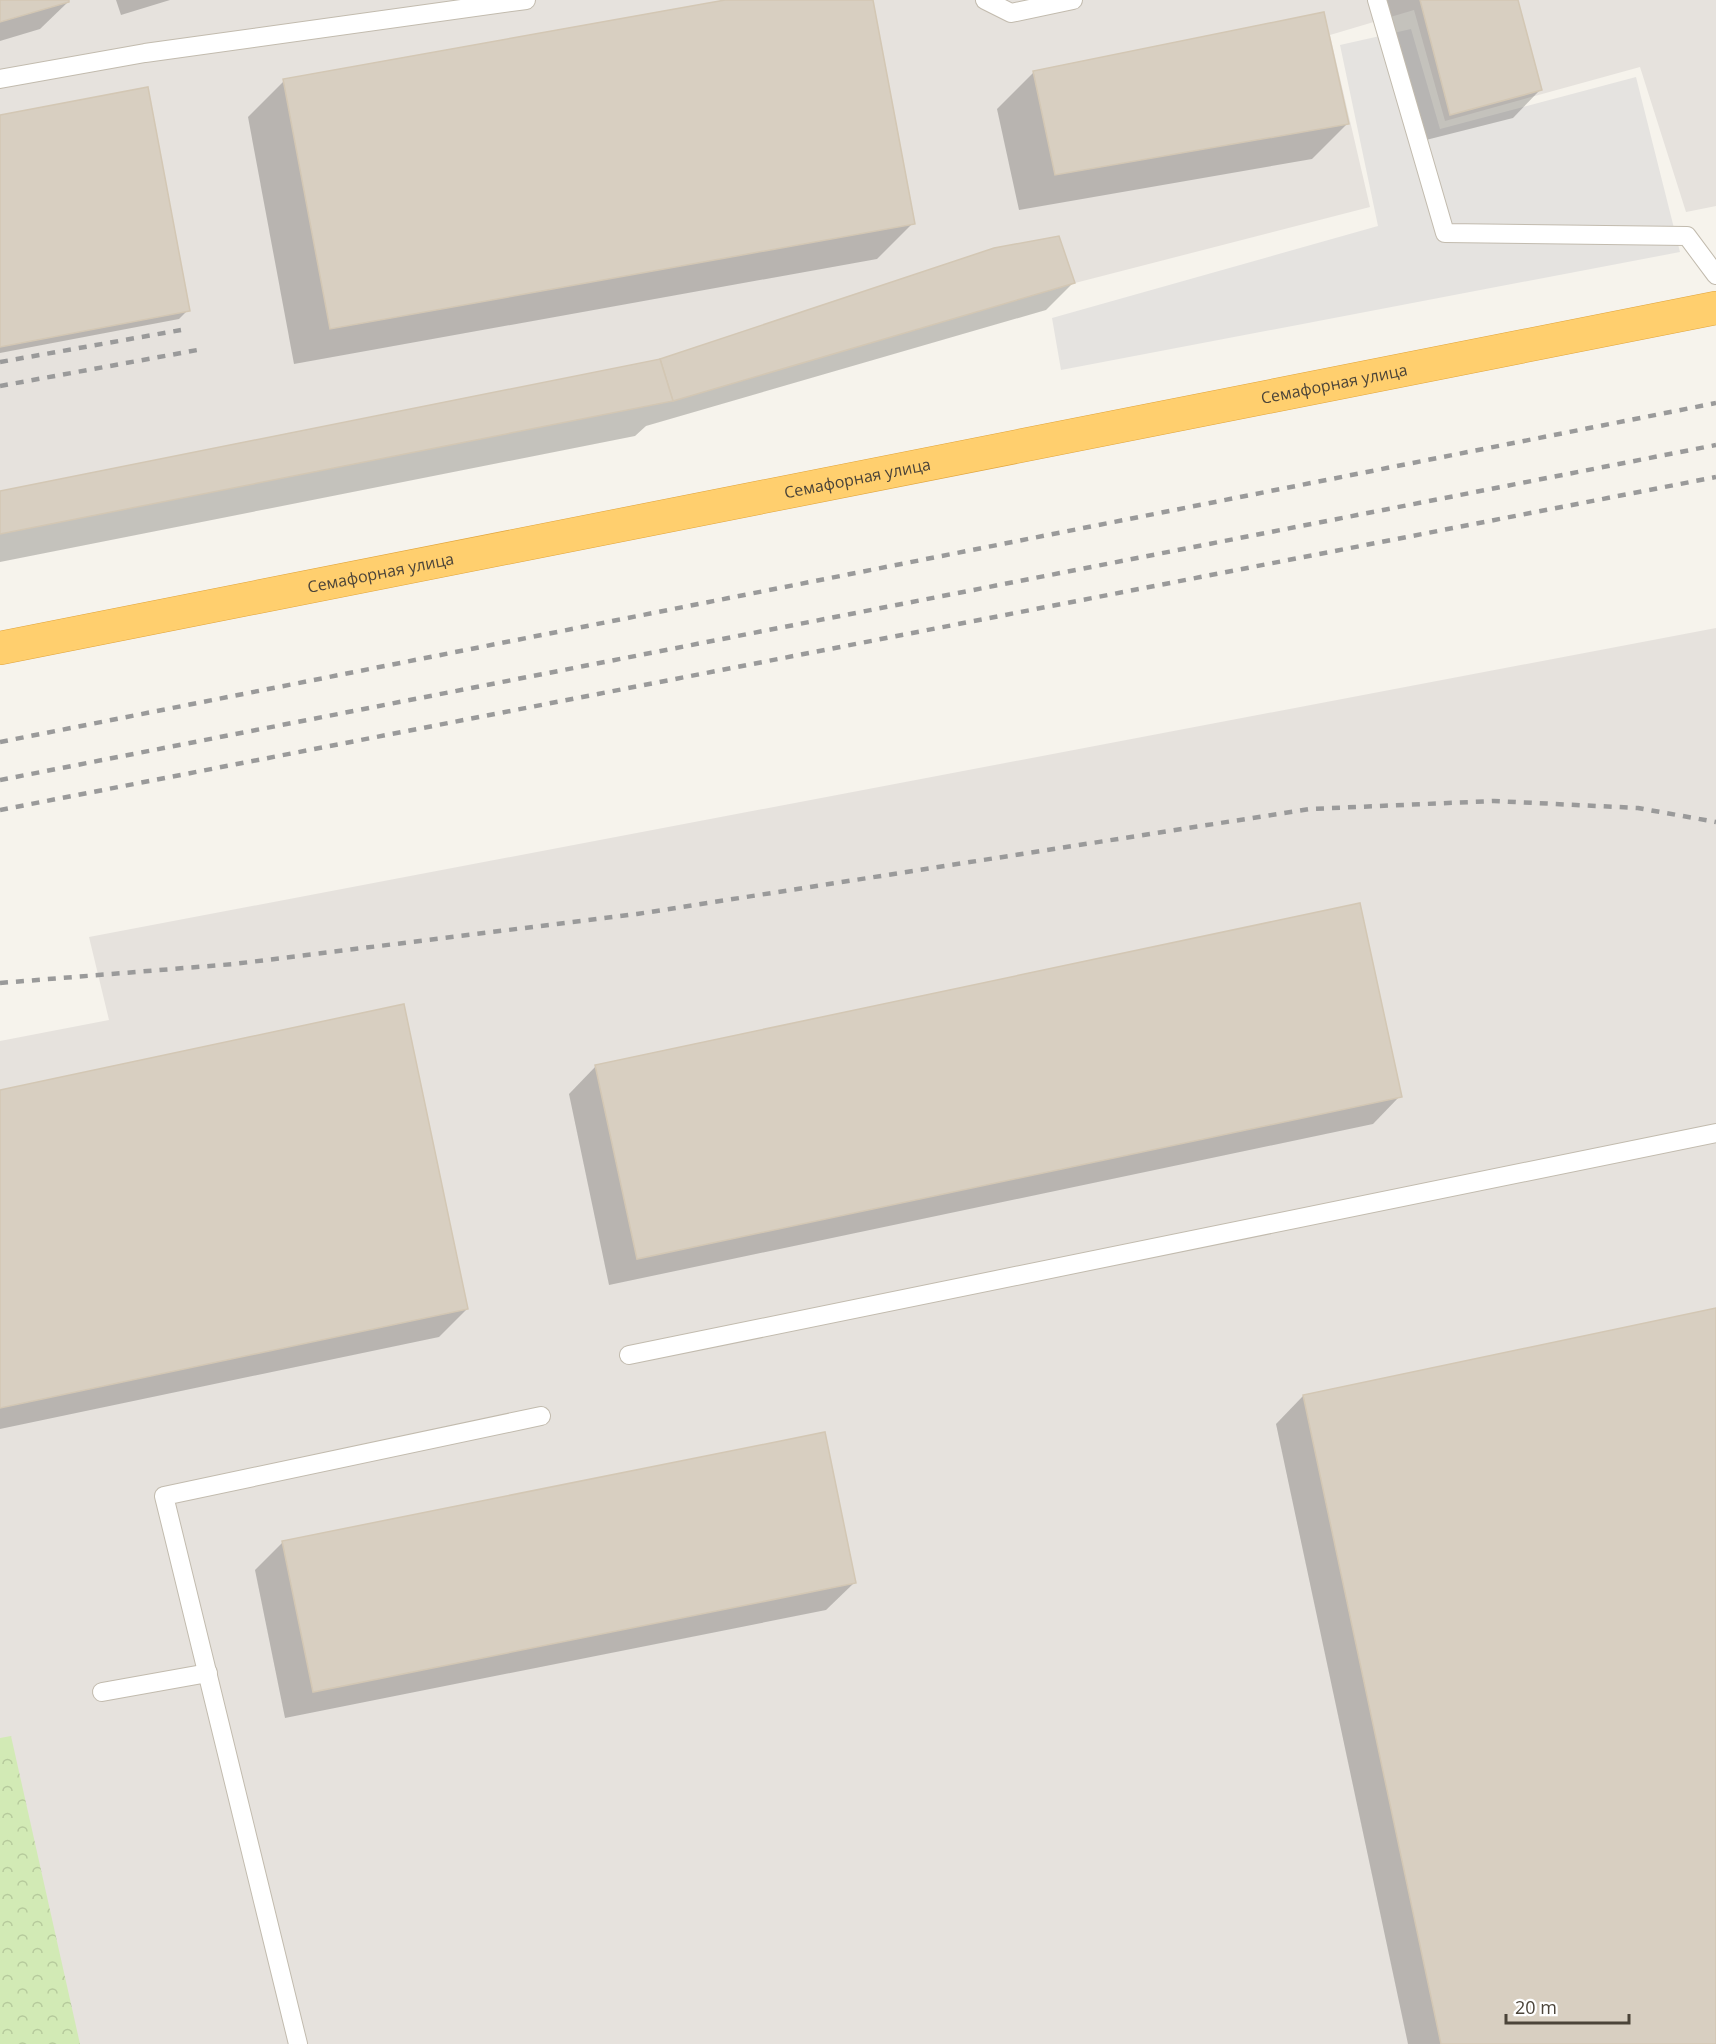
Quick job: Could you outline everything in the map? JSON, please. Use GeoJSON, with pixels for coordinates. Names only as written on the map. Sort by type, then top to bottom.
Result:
{"type":"FeatureCollection","features":[{"type":"Feature","properties":{"kind":"highway","name":"Семафорная улица"},"geometry":{"type":"LineString","coordinates":[[0,648],[1716,308]]}},
{"type":"Feature","properties":{"kind":"lane"},"geometry":{"type":"LineString","coordinates":[[0,79],[146,52],[526,0]]}},
{"type":"Feature","properties":{"kind":"lane"},"geometry":{"type":"LineString","coordinates":[[985,0],[1011,13],[1073,0]]}},
{"type":"Feature","properties":{"kind":"lane"},"geometry":{"type":"LineString","coordinates":[[1377,0],[1445,233],[1687,236],[1716,276]]}},
{"type":"Feature","properties":{"kind":"lane"},"geometry":{"type":"LineString","coordinates":[[629,1356],[1716,1133]]}},
{"type":"Feature","properties":{"kind":"lane"},"geometry":{"type":"LineString","coordinates":[[298,2044],[165,1496],[541,1416]]}},
{"type":"Feature","properties":{"kind":"lane"},"geometry":{"type":"LineString","coordinates":[[102,1692],[208,1673]]}},
{"type":"Feature","properties":{"kind":"shaded area"},"geometry":{"type":"Polygon","coordinates":[[[0,0],[1716,0],[1716,206],[1686,212],[1640,67],[1445,121],[1414,10],[1330,35],[1370,207],[1075,283],[0,534],[0,0]]]}},
{"type":"Feature","properties":{"kind":"shaded area"},"geometry":{"type":"Polygon","coordinates":[[[1411,29],[1440,129],[1636,77],[1680,252],[1061,370],[1052,318],[1378,226],[1340,45],[1411,29]]]}},
{"type":"Feature","properties":{"kind":"shaded area"},"geometry":{"type":"Polygon","coordinates":[[[1716,628],[1716,2044],[0,2044],[0,1041],[109,1020],[89,937],[1716,628]]]}},
{"type":"Feature","properties":{"kind":"green space"},"geometry":{"type":"Polygon","coordinates":[[[11,1736],[80,2044],[0,2044],[0,1738],[11,1736]]]}},
{"type":"Feature","properties":{"kind":"building"},"geometry":{"type":"Polygon","coordinates":[[[0,0],[69,0],[69,2],[0,22],[0,0]]]}},
{"type":"Feature","properties":{"kind":"building"},"geometry":{"type":"Polygon","coordinates":[[[725,0],[873,0],[915,224],[330,329],[283,79],[725,0]]]}},
{"type":"Feature","properties":{"kind":"building"},"geometry":{"type":"Polygon","coordinates":[[[1420,0],[1518,0],[1542,90],[1450,115],[1420,0]]]}},
{"type":"Feature","properties":{"kind":"building"},"geometry":{"type":"Polygon","coordinates":[[[1324,12],[1349,124],[1055,175],[1033,71],[1324,12]]]}},
{"type":"Feature","properties":{"kind":"building"},"geometry":{"type":"Polygon","coordinates":[[[148,87],[190,311],[0,347],[0,115],[148,87]]]}},
{"type":"Feature","properties":{"kind":"building"},"geometry":{"type":"Polygon","coordinates":[[[1059,236],[1075,283],[673,401],[660,359],[994,248],[1059,236]]]}},
{"type":"Feature","properties":{"kind":"building"},"geometry":{"type":"Polygon","coordinates":[[[660,359],[673,401],[0,534],[0,491],[660,359]]]}},
{"type":"Feature","properties":{"kind":"building"},"geometry":{"type":"Polygon","coordinates":[[[1360,903],[1402,1097],[637,1259],[595,1065],[1360,903]]]}},
{"type":"Feature","properties":{"kind":"building"},"geometry":{"type":"Polygon","coordinates":[[[404,1004],[468,1309],[0,1408],[0,1090],[404,1004]]]}},
{"type":"Feature","properties":{"kind":"building"},"geometry":{"type":"Polygon","coordinates":[[[1716,1308],[1716,2044],[1441,2044],[1303,1395],[1716,1308]]]}},
{"type":"Feature","properties":{"kind":"building"},"geometry":{"type":"Polygon","coordinates":[[[825,1432],[856,1583],[313,1692],[282,1541],[825,1432]]]}},
{"type":"Feature","properties":{"kind":"railway"},"geometry":{"type":"LineString","coordinates":[[0,362],[181,330]]}},
{"type":"Feature","properties":{"kind":"railway"},"geometry":{"type":"LineString","coordinates":[[0,386],[203,349]]}},
{"type":"Feature","properties":{"kind":"railway"},"geometry":{"type":"LineString","coordinates":[[0,742],[1716,403]]}},
{"type":"Feature","properties":{"kind":"railway"},"geometry":{"type":"LineString","coordinates":[[0,780],[1716,445]]}},
{"type":"Feature","properties":{"kind":"railway"},"geometry":{"type":"LineString","coordinates":[[0,810],[1716,477]]}},
{"type":"Feature","properties":{"kind":"railway"},"geometry":{"type":"LineString","coordinates":[[0,983],[234,964],[637,914],[1310,809],[1494,801],[1638,808],[1716,822]]}}]}
